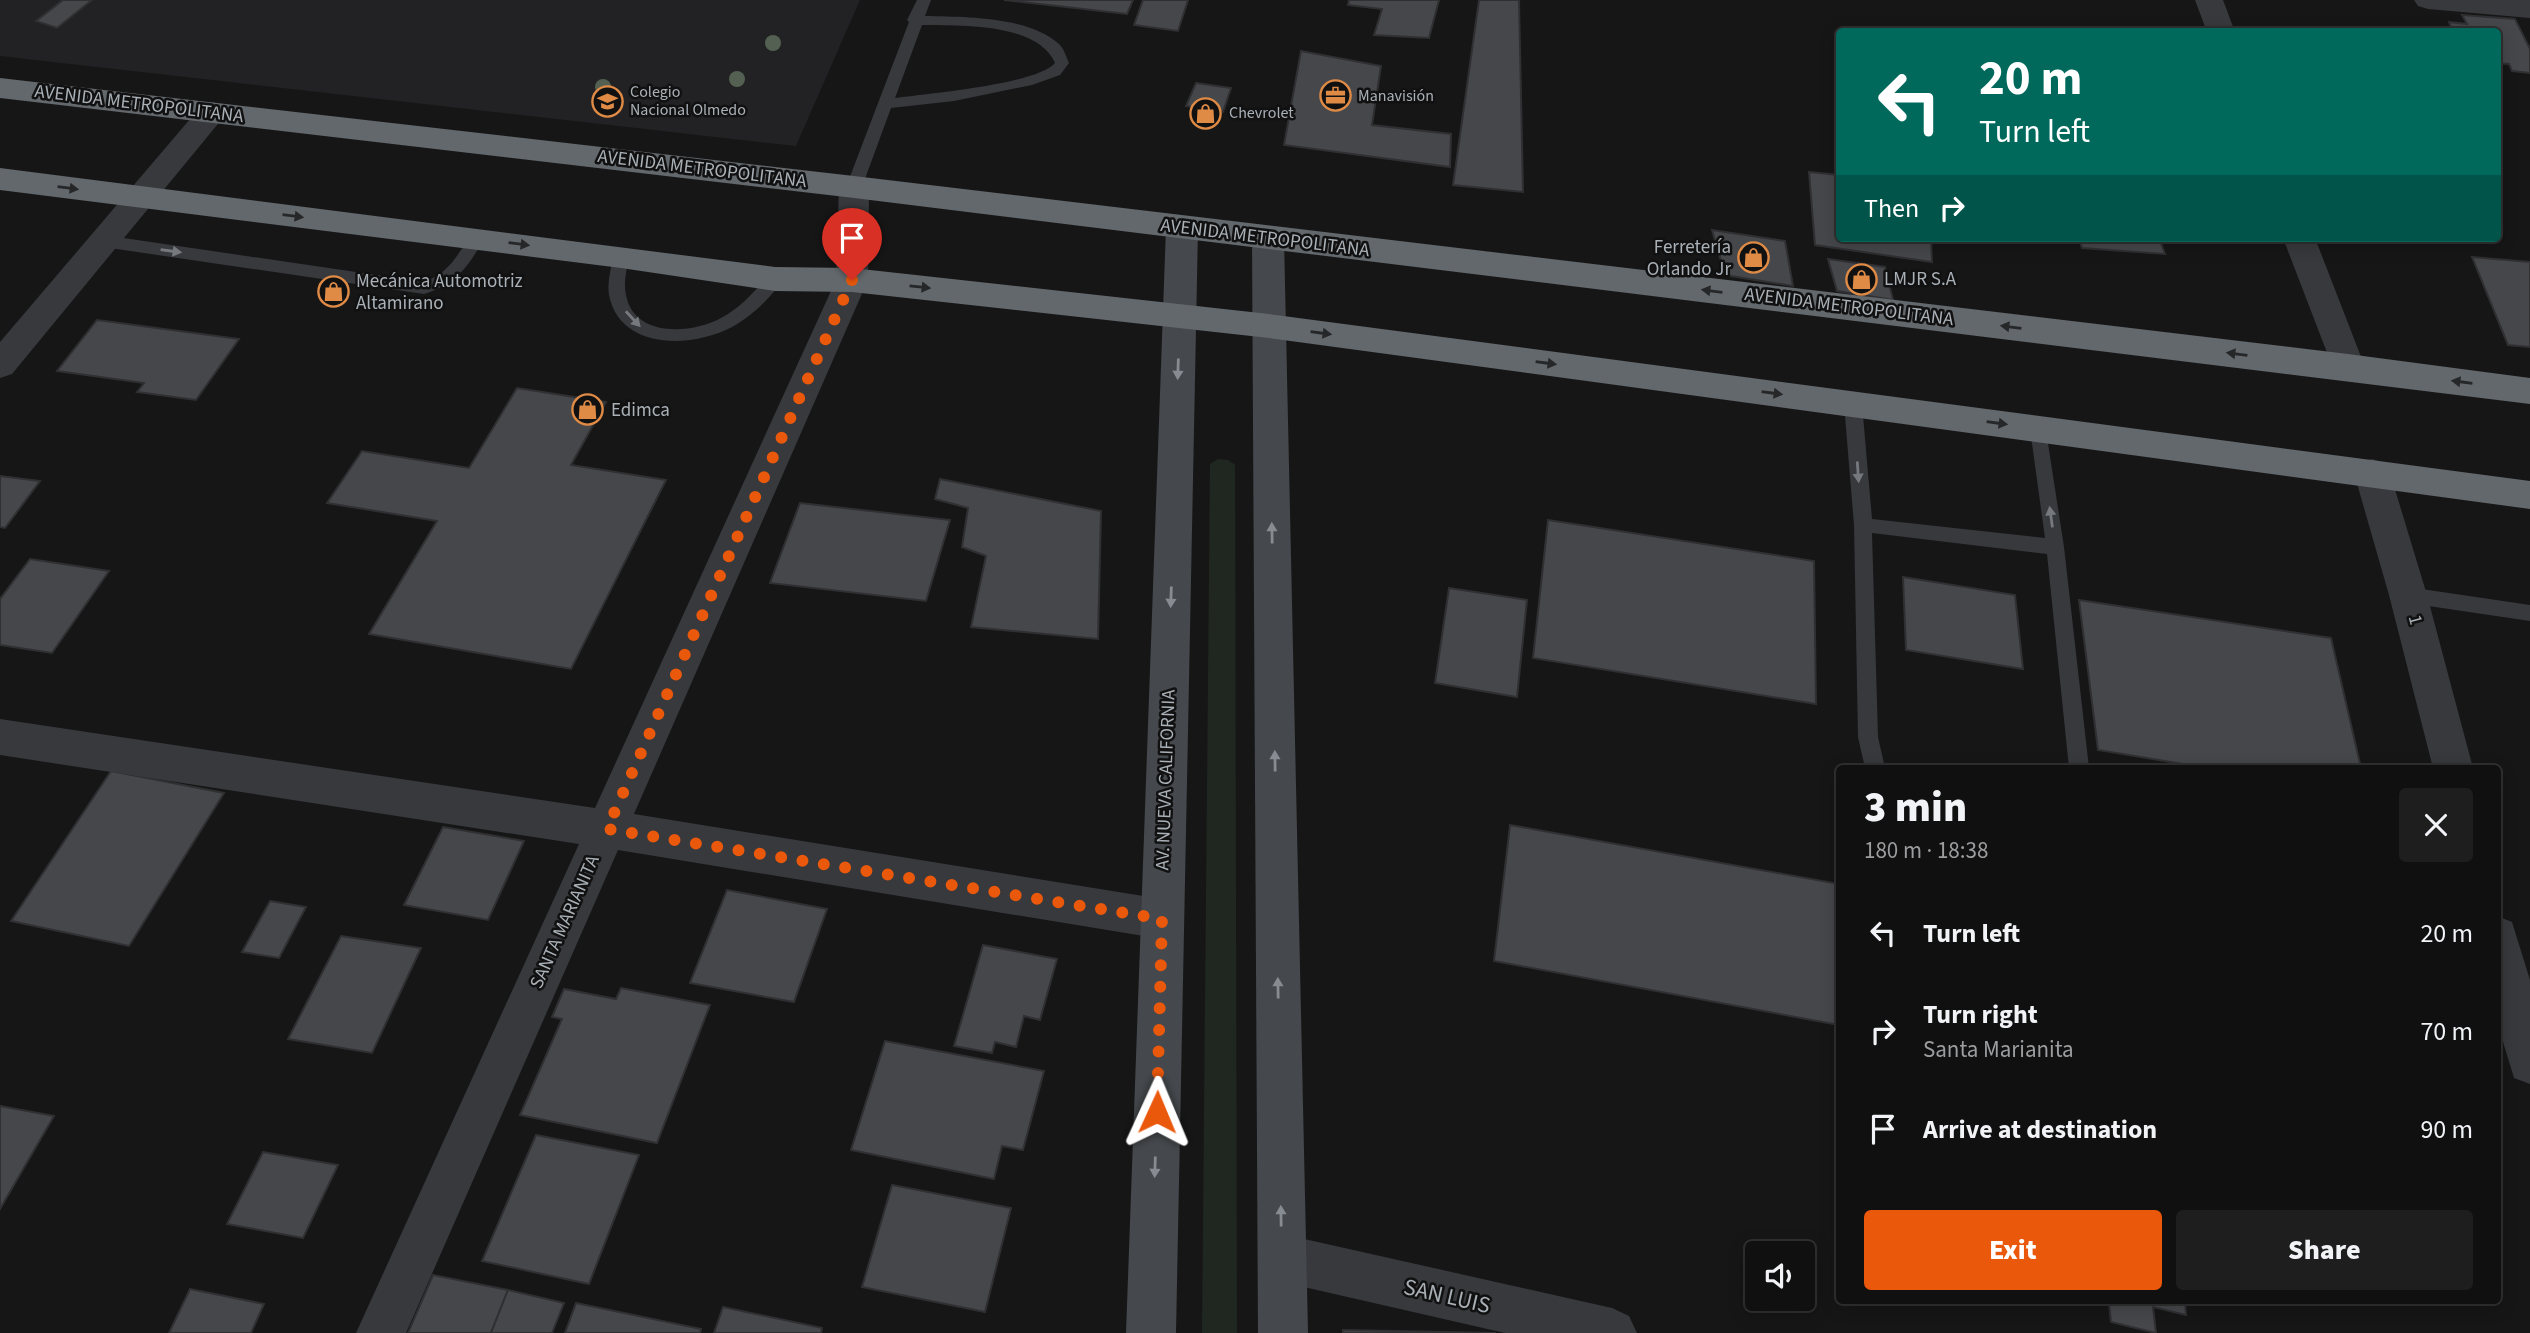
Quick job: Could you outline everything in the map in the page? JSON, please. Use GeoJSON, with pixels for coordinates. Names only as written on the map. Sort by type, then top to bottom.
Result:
{"type":"FeatureCollection","features":[{"type":"Feature","properties":{"kind":"highway","name":"AVENIDA METROPOLITANA"},"geometry":{"type":"LineString","coordinates":[[0,88],[853,187],[2530,391]]}},
{"type":"Feature","properties":{"kind":"highway"},"geometry":{"type":"LineString","coordinates":[[0,179],[621,257],[775,279],[852,280],[1269,326],[2530,495]]}},
{"type":"Feature","properties":{"kind":"street"},"geometry":{"type":"LineString","coordinates":[[2209,0],[2220,28]]}},
{"type":"Feature","properties":{"kind":"street"},"geometry":{"type":"LineString","coordinates":[[2428,0],[2530,9]]}},
{"type":"Feature","properties":{"kind":"street"},"geometry":{"type":"LineString","coordinates":[[0,365],[212,112]]}},
{"type":"Feature","properties":{"kind":"street"},"geometry":{"type":"LineString","coordinates":[[852,280],[853,187]]}},
{"type":"Feature","properties":{"kind":"street","name":"AV. NUEVA CALIFORNIA"},"geometry":{"type":"LineString","coordinates":[[1151,1333],[1182,228]]}},
{"type":"Feature","properties":{"kind":"street"},"geometry":{"type":"LineString","coordinates":[[1268,238],[1283,1333]]}},
{"type":"Feature","properties":{"kind":"street"},"geometry":{"type":"LineString","coordinates":[[2301,242],[2348,367]]}},
{"type":"Feature","properties":{"kind":"street","name":"SANTA MARIANITA"},"geometry":{"type":"LineString","coordinates":[[381,1333],[852,280]]}},
{"type":"Feature","properties":{"kind":"street","name":"1"},"geometry":{"type":"LineString","coordinates":[[2372,473],[2408,595],[2452,765]]}},
{"type":"Feature","properties":{"kind":"street"},"geometry":{"type":"LineString","coordinates":[[0,737],[607,829],[1162,919]]}},
{"type":"Feature","properties":{"kind":"street"},"geometry":{"type":"LineString","coordinates":[[2501,952],[2530,1062]]}},
{"type":"Feature","properties":{"kind":"street","name":"SAN LUIS"},"geometry":{"type":"LineString","coordinates":[[1282,1258],[1612,1333]]}},
{"type":"Feature","properties":{"kind":"lane"},"geometry":{"type":"LineString","coordinates":[[853,187],[914,20],[924,0]]}},
{"type":"Feature","properties":{"kind":"lane"},"geometry":{"type":"LineString","coordinates":[[883,104],[954,96],[1032,79],[1055,72],[1062,63],[1061,55],[1049,42],[1032,32],[999,25],[914,20]]}},
{"type":"Feature","properties":{"kind":"lane"},"geometry":{"type":"LineString","coordinates":[[103,241],[424,288],[443,282],[457,271],[476,239]]}},
{"type":"Feature","properties":{"kind":"lane"},"geometry":{"type":"LineString","coordinates":[[621,257],[617,278],[619,300],[633,322],[652,334],[681,337],[725,324],[749,306],[775,279]]}},
{"type":"Feature","properties":{"kind":"lane"},"geometry":{"type":"LineString","coordinates":[[1853,404],[1863,525],[1868,737],[1874,765]]}},
{"type":"Feature","properties":{"kind":"lane"},"geometry":{"type":"LineString","coordinates":[[2039,429],[2079,765]]}},
{"type":"Feature","properties":{"kind":"lane"},"geometry":{"type":"LineString","coordinates":[[1863,525],[2026,546],[2055,547]]}},
{"type":"Feature","properties":{"kind":"lane"},"geometry":{"type":"LineString","coordinates":[[2408,595],[2530,613]]}},
{"type":"Feature","properties":{"kind":"shaded area","name":"Colegio Nacional Olmedo"},"geometry":{"type":"Polygon","coordinates":[[[0,0],[860,0],[796,146],[0,56],[0,0]]]}},
{"type":"Feature","properties":{"kind":"shaded area"},"geometry":{"type":"Polygon","coordinates":[[[1218,459],[1228,460],[1235,465],[1237,1333],[1202,1333],[1210,464],[1218,459]]]}},
{"type":"Feature","properties":{"kind":"building"},"geometry":{"type":"Polygon","coordinates":[[[63,0],[92,0],[57,28],[36,21],[63,0]]]}},
{"type":"Feature","properties":{"kind":"building"},"geometry":{"type":"Polygon","coordinates":[[[1004,0],[1133,0],[1127,14],[1004,0]]]}},
{"type":"Feature","properties":{"kind":"building"},"geometry":{"type":"Polygon","coordinates":[[[1143,0],[1188,0],[1178,31],[1134,25],[1143,0]]]}},
{"type":"Feature","properties":{"kind":"building"},"geometry":{"type":"Polygon","coordinates":[[[1349,0],[1439,0],[1429,38],[1374,35],[1382,9],[1348,5],[1349,0]]]}},
{"type":"Feature","properties":{"kind":"building"},"geometry":{"type":"Polygon","coordinates":[[[1479,0],[1519,0],[1523,192],[1453,185],[1479,0]]]}},
{"type":"Feature","properties":{"kind":"building"},"geometry":{"type":"Polygon","coordinates":[[[2462,15],[2515,19],[2530,49],[2530,73],[2512,71],[2509,64],[2501,63],[2501,28],[2451,28],[2449,22],[2467,24],[2462,15]]]}},
{"type":"Feature","properties":{"kind":"building","name":"Manavisión"},"geometry":{"type":"Polygon","coordinates":[[[1301,51],[1381,66],[1372,125],[1451,134],[1450,167],[1284,145],[1301,51]]]}},
{"type":"Feature","properties":{"kind":"building"},"geometry":{"type":"Polygon","coordinates":[[[1196,83],[1231,88],[1223,112],[1186,106],[1196,83]]]}},
{"type":"Feature","properties":{"kind":"building"},"geometry":{"type":"Polygon","coordinates":[[[1809,172],[1836,175],[1836,242],[1931,242],[1932,262],[1815,245],[1809,172]]]}},
{"type":"Feature","properties":{"kind":"building","name":"Ferretería Orlando Jr"},"geometry":{"type":"Polygon","coordinates":[[[1712,230],[1785,241],[1793,286],[1725,275],[1712,230]]]}},
{"type":"Feature","properties":{"kind":"building"},"geometry":{"type":"Polygon","coordinates":[[[2080,242],[2160,242],[2165,254],[2082,248],[2080,242]]]}},
{"type":"Feature","properties":{"kind":"building"},"geometry":{"type":"Polygon","coordinates":[[[2472,257],[2530,262],[2530,347],[2508,345],[2472,257]]]}},
{"type":"Feature","properties":{"kind":"building","name":"LMJR S.A"},"geometry":{"type":"Polygon","coordinates":[[[1828,259],[1885,267],[1893,300],[1837,291],[1828,259]]]}},
{"type":"Feature","properties":{"kind":"building"},"geometry":{"type":"Polygon","coordinates":[[[97,320],[239,339],[196,400],[137,392],[144,383],[57,371],[97,320]]]}},
{"type":"Feature","properties":{"kind":"building"},"geometry":{"type":"Polygon","coordinates":[[[517,388],[606,402],[571,465],[666,480],[571,669],[369,634],[437,521],[327,503],[362,451],[469,468],[517,388]]]}},
{"type":"Feature","properties":{"kind":"building"},"geometry":{"type":"Polygon","coordinates":[[[0,476],[40,481],[5,528],[0,527],[0,476]]]}},
{"type":"Feature","properties":{"kind":"building"},"geometry":{"type":"Polygon","coordinates":[[[940,479],[1101,511],[1098,639],[971,627],[986,556],[962,547],[968,508],[935,499],[940,479]]]}},
{"type":"Feature","properties":{"kind":"building"},"geometry":{"type":"Polygon","coordinates":[[[800,503],[950,520],[926,601],[770,583],[800,503]]]}},
{"type":"Feature","properties":{"kind":"building"},"geometry":{"type":"Polygon","coordinates":[[[1548,520],[1814,561],[1816,704],[1533,658],[1548,520]]]}},
{"type":"Feature","properties":{"kind":"building"},"geometry":{"type":"Polygon","coordinates":[[[30,559],[109,571],[52,653],[0,645],[0,599],[30,559]]]}},
{"type":"Feature","properties":{"kind":"building"},"geometry":{"type":"Polygon","coordinates":[[[1903,577],[2015,595],[2023,669],[1906,650],[1903,577]]]}},
{"type":"Feature","properties":{"kind":"building"},"geometry":{"type":"Polygon","coordinates":[[[1449,588],[1527,600],[1517,697],[1435,683],[1449,588]]]}},
{"type":"Feature","properties":{"kind":"building"},"geometry":{"type":"Polygon","coordinates":[[[2079,600],[2331,638],[2360,765],[2189,765],[2098,750],[2079,600]]]}},
{"type":"Feature","properties":{"kind":"building"},"geometry":{"type":"Polygon","coordinates":[[[111,771],[224,793],[129,946],[11,921],[111,771]]]}},
{"type":"Feature","properties":{"kind":"building"},"geometry":{"type":"Polygon","coordinates":[[[1510,825],[1836,883],[1836,1024],[1494,961],[1510,825]]]}},
{"type":"Feature","properties":{"kind":"building"},"geometry":{"type":"Polygon","coordinates":[[[443,827],[524,841],[488,920],[404,905],[443,827]]]}},
{"type":"Feature","properties":{"kind":"building"},"geometry":{"type":"Polygon","coordinates":[[[727,890],[827,909],[794,1002],[690,983],[727,890]]]}},
{"type":"Feature","properties":{"kind":"building"},"geometry":{"type":"Polygon","coordinates":[[[270,901],[306,907],[279,958],[242,952],[270,901]]]}},
{"type":"Feature","properties":{"kind":"building"},"geometry":{"type":"Polygon","coordinates":[[[341,936],[421,948],[372,1053],[288,1039],[341,936]]]}},
{"type":"Feature","properties":{"kind":"building"},"geometry":{"type":"Polygon","coordinates":[[[983,945],[1057,959],[1040,1020],[1024,1016],[1016,1047],[995,1042],[992,1053],[954,1046],[983,945]]]}},
{"type":"Feature","properties":{"kind":"building"},"geometry":{"type":"Polygon","coordinates":[[[621,988],[710,1005],[657,1143],[520,1115],[562,1019],[552,1017],[564,989],[616,999],[621,988]]]}},
{"type":"Feature","properties":{"kind":"building"},"geometry":{"type":"Polygon","coordinates":[[[885,1041],[1044,1071],[1023,1150],[1002,1146],[994,1179],[851,1150],[885,1041]]]}},
{"type":"Feature","properties":{"kind":"building"},"geometry":{"type":"Polygon","coordinates":[[[0,1106],[54,1116],[0,1209],[0,1106]]]}},
{"type":"Feature","properties":{"kind":"building"},"geometry":{"type":"Polygon","coordinates":[[[536,1135],[639,1155],[589,1284],[482,1261],[536,1135]]]}},
{"type":"Feature","properties":{"kind":"building"},"geometry":{"type":"Polygon","coordinates":[[[263,1152],[338,1165],[303,1238],[227,1224],[263,1152]]]}},
{"type":"Feature","properties":{"kind":"building"},"geometry":{"type":"Polygon","coordinates":[[[892,1185],[1011,1208],[985,1312],[862,1287],[892,1185]]]}},
{"type":"Feature","properties":{"kind":"building"},"geometry":{"type":"Polygon","coordinates":[[[433,1275],[508,1290],[491,1333],[408,1333],[433,1275]]]}},
{"type":"Feature","properties":{"kind":"building"},"geometry":{"type":"Polygon","coordinates":[[[190,1289],[264,1304],[251,1333],[169,1333],[190,1289]]]}},
{"type":"Feature","properties":{"kind":"building"},"geometry":{"type":"Polygon","coordinates":[[[508,1290],[564,1303],[552,1333],[491,1333],[508,1290]]]}},
{"type":"Feature","properties":{"kind":"building"},"geometry":{"type":"Polygon","coordinates":[[[576,1303],[701,1329],[700,1333],[565,1333],[576,1303]]]}},
{"type":"Feature","properties":{"kind":"building"},"geometry":{"type":"Polygon","coordinates":[[[2109,1304],[2185,1304],[2186,1315],[2153,1307],[2156,1333],[2111,1322],[2109,1304]]]}},
{"type":"Feature","properties":{"kind":"building"},"geometry":{"type":"Polygon","coordinates":[[[723,1307],[822,1328],[821,1333],[714,1333],[723,1307]]]}},
{"type":"Feature","properties":{"kind":"building"},"geometry":{"type":"Polygon","coordinates":[[[1343,1330],[1496,1333],[1343,1333],[1343,1330]]]}},
{"type":"Feature","properties":{"kind":"place","name":"Manavisión"},"geometry":{"type":"Point","coordinates":[1335,96]}},
{"type":"Feature","properties":{"kind":"place","name":"Colegio Nacional Olmedo"},"geometry":{"type":"Point","coordinates":[607,101]}},
{"type":"Feature","properties":{"kind":"place","name":"Chevrolet"},"geometry":{"type":"Point","coordinates":[1206,113]}},
{"type":"Feature","properties":{"kind":"place","name":"Ferretería Orlando Jr"},"geometry":{"type":"Point","coordinates":[1754,258]}},
{"type":"Feature","properties":{"kind":"place","name":"LMJR S.A"},"geometry":{"type":"Point","coordinates":[1861,279]}},
{"type":"Feature","properties":{"kind":"place","name":"Mecánica Automotriz Altamirano"},"geometry":{"type":"Point","coordinates":[333,292]}},
{"type":"Feature","properties":{"kind":"place","name":"Edimca"},"geometry":{"type":"Point","coordinates":[588,410]}},
{"type":"Feature","properties":{"kind":"route"},"geometry":{"type":"LineString","coordinates":[[852,280],[607,829],[1162,919],[1157,1112]]}}]}
